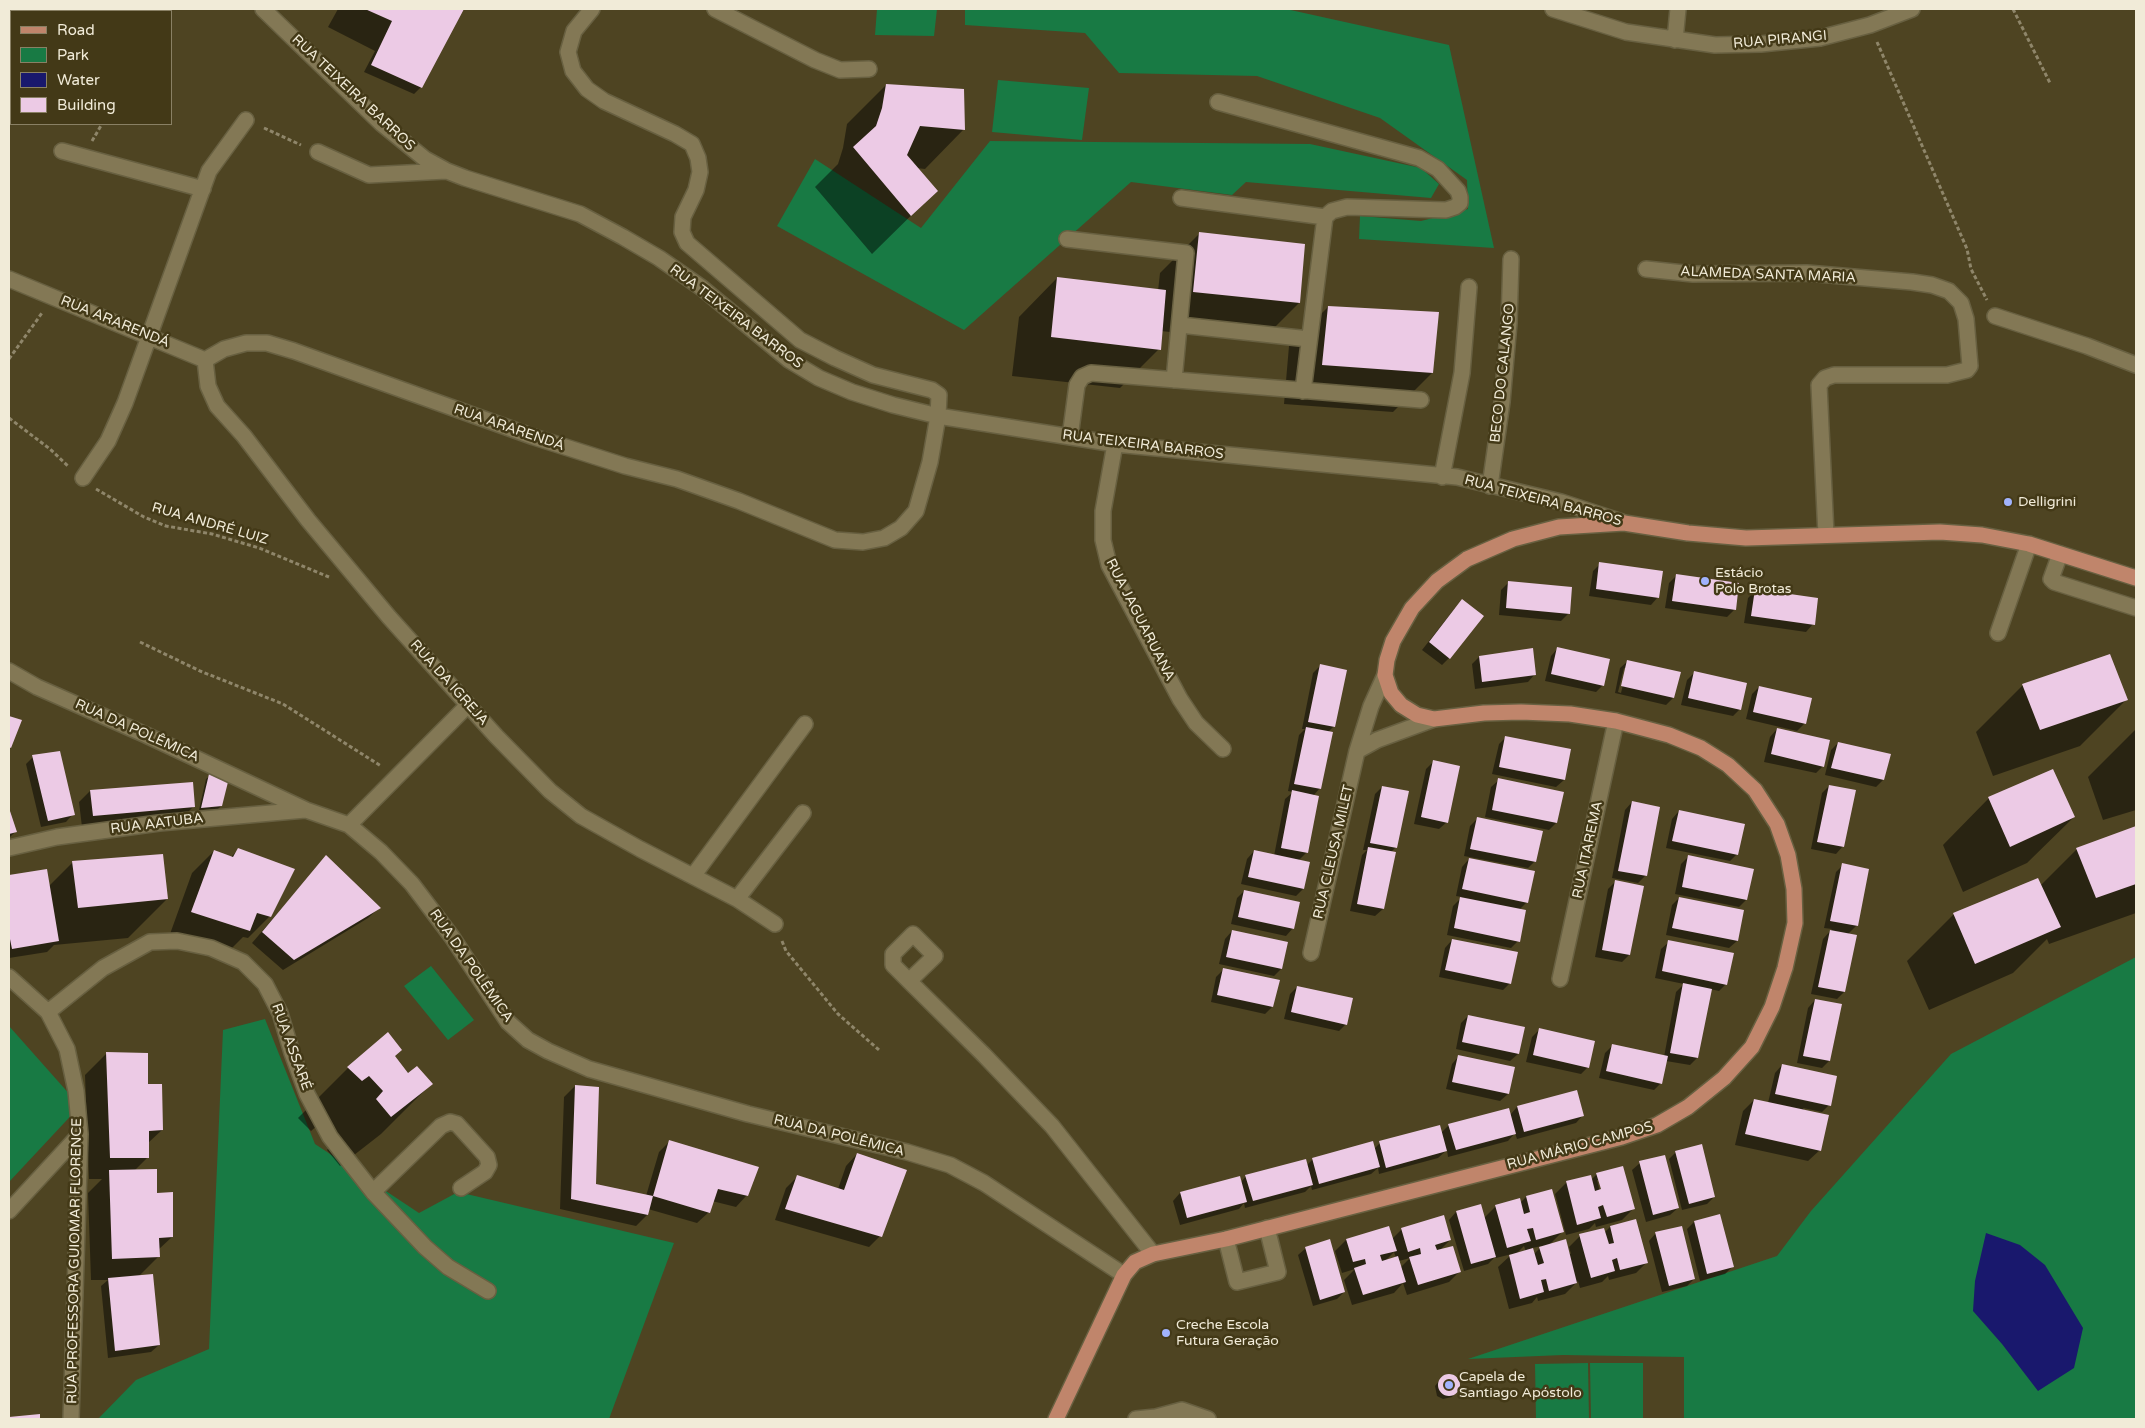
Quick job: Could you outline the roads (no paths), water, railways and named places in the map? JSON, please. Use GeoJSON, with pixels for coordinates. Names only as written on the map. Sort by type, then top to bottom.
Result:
{"type":"FeatureCollection","features":[{"type":"Feature","properties":{"kind":"main road","name":"RUA TEIXEIRA BARROS"},"geometry":{"type":"LineString","coordinates":[[1624,523],[1688,533],[1746,538],[1940,532],[1982,535],[2029,544],[2136,578]]}},
{"type":"Feature","properties":{"kind":"main road","name":"RUA CLEUSA MILET"},"geometry":{"type":"LineString","coordinates":[[1385,675],[1394,641],[1412,608],[1437,581],[1466,559],[1513,539],[1558,527],[1624,523]]}},
{"type":"Feature","properties":{"kind":"main road","name":"RUA MÁRIO CAMPOS"},"geometry":{"type":"LineString","coordinates":[[1124,1275],[1135,1262],[1153,1254],[1267,1228],[1622,1137],[1657,1125],[1688,1107],[1724,1078],[1752,1047],[1772,1007],[1785,968],[1795,923],[1794,889],[1788,855],[1777,824],[1755,790],[1728,766],[1702,748],[1668,735],[1616,721],[1570,714],[1521,712],[1434,720],[1417,715],[1401,705],[1391,693],[1385,675]]}},
{"type":"Feature","properties":{"kind":"main road"},"geometry":{"type":"LineString","coordinates":[[1056,1419],[1124,1275]]}},
{"type":"Feature","properties":{"kind":"street","name":"RUA TEIXEIRA BARROS"},"geometry":{"type":"LineString","coordinates":[[263,9],[382,124],[425,159],[447,171],[580,214],[659,258],[702,288],[790,360],[819,378],[852,392],[893,405],[938,416],[1115,444],[1457,478],[1561,502],[1624,523]]}},
{"type":"Feature","properties":{"kind":"street","name":"RUA ARARENDÁ"},"geometry":{"type":"LineString","coordinates":[[9,279],[205,360],[224,349],[246,343],[267,343],[534,437],[625,466],[678,479],[836,540],[863,542],[890,535],[901,528],[916,511],[928,470],[938,416],[939,395],[932,390],[873,375],[800,340],[687,243],[682,232],[683,218],[696,190],[700,172],[698,158],[692,144],[675,134],[604,101],[587,89],[573,71],[568,52],[574,31],[592,9]]}},
{"type":"Feature","properties":{"kind":"street"},"geometry":{"type":"LineString","coordinates":[[715,9],[816,60],[840,70],[869,69]]}},
{"type":"Feature","properties":{"kind":"street","name":"RUA PIRANGI"},"geometry":{"type":"LineString","coordinates":[[1553,9],[1626,32],[1715,45],[1761,44],[1820,38],[1870,25],[1912,9]]}},
{"type":"Feature","properties":{"kind":"street"},"geometry":{"type":"LineString","coordinates":[[1675,40],[1678,9]]}},
{"type":"Feature","properties":{"kind":"street"},"geometry":{"type":"LineString","coordinates":[[1218,102],[1419,158],[1438,169],[1458,191],[1460,197],[1460,203],[1446,210],[1347,207],[1332,211],[1325,217],[1303,391]]}},
{"type":"Feature","properties":{"kind":"street"},"geometry":{"type":"LineString","coordinates":[[83,478],[108,441],[124,403],[209,171],[246,120]]}},
{"type":"Feature","properties":{"kind":"street"},"geometry":{"type":"LineString","coordinates":[[62,151],[203,189]]}},
{"type":"Feature","properties":{"kind":"street"},"geometry":{"type":"LineString","coordinates":[[318,152],[369,175],[447,171]]}},
{"type":"Feature","properties":{"kind":"street"},"geometry":{"type":"LineString","coordinates":[[1181,198],[1325,217]]}},
{"type":"Feature","properties":{"kind":"street"},"geometry":{"type":"LineString","coordinates":[[1066,239],[1186,253],[1174,380]]}},
{"type":"Feature","properties":{"kind":"street","name":"BECO DO CALANGO"},"geometry":{"type":"LineString","coordinates":[[1490,486],[1502,402],[1509,323],[1511,259]]}},
{"type":"Feature","properties":{"kind":"street","name":"ALAMEDA SANTA MARIA"},"geometry":{"type":"LineString","coordinates":[[1646,269],[1693,274],[1807,273],[1912,282],[1932,285],[1949,292],[1961,303],[1966,319],[1970,366],[1967,370],[1947,375],[1834,374],[1825,378],[1818,385],[1826,535]]}},
{"type":"Feature","properties":{"kind":"street"},"geometry":{"type":"LineString","coordinates":[[1442,477],[1462,373],[1468,287]]}},
{"type":"Feature","properties":{"kind":"street"},"geometry":{"type":"LineString","coordinates":[[1995,316],[2087,346],[2136,365]]}},
{"type":"Feature","properties":{"kind":"street"},"geometry":{"type":"LineString","coordinates":[[1180,325],[1309,339]]}},
{"type":"Feature","properties":{"kind":"street","name":"RUA DA IGREJA"},"geometry":{"type":"LineString","coordinates":[[205,360],[208,386],[217,406],[244,436],[308,520],[363,587],[468,705],[550,791],[581,816],[737,899],[775,924]]}},
{"type":"Feature","properties":{"kind":"street"},"geometry":{"type":"LineString","coordinates":[[1070,437],[1077,385],[1082,376],[1091,373],[1421,400]]}},
{"type":"Feature","properties":{"kind":"street","name":"RUA JAGUARUANA"},"geometry":{"type":"LineString","coordinates":[[1115,444],[1103,510],[1103,540],[1109,565],[1180,699],[1196,724],[1223,749]]}},
{"type":"Feature","properties":{"kind":"street"},"geometry":{"type":"LineString","coordinates":[[1998,633],[2029,544]]}},
{"type":"Feature","properties":{"kind":"street"},"geometry":{"type":"LineString","coordinates":[[2060,554],[2051,579],[2054,582],[2136,608]]}},
{"type":"Feature","properties":{"kind":"street","name":"RUA DA POLÊMICA"},"geometry":{"type":"LineString","coordinates":[[9,671],[37,687],[146,735],[306,810],[349,825],[381,852],[412,884],[452,937],[508,1022],[528,1040],[589,1069],[748,1114],[907,1152],[950,1165],[984,1183],[1124,1275]]}},
{"type":"Feature","properties":{"kind":"street","name":"RUA CLEUSA MILET"},"geometry":{"type":"LineString","coordinates":[[1311,953],[1357,751],[1371,706],[1385,675]]}},
{"type":"Feature","properties":{"kind":"street"},"geometry":{"type":"LineString","coordinates":[[349,825],[468,705]]}},
{"type":"Feature","properties":{"kind":"street"},"geometry":{"type":"LineString","coordinates":[[1357,751],[1377,740],[1434,720]]}},
{"type":"Feature","properties":{"kind":"street","name":"RUA ITAREMA"},"geometry":{"type":"LineString","coordinates":[[1560,979],[1616,721]]}},
{"type":"Feature","properties":{"kind":"street"},"geometry":{"type":"LineString","coordinates":[[693,876],[805,724]]}},
{"type":"Feature","properties":{"kind":"street","name":"RUA AATUBA"},"geometry":{"type":"LineString","coordinates":[[9,848],[57,837],[158,823],[306,810]]}},
{"type":"Feature","properties":{"kind":"street"},"geometry":{"type":"LineString","coordinates":[[737,899],[803,813]]}},
{"type":"Feature","properties":{"kind":"street","name":"RUA ASSARÉ"},"geometry":{"type":"LineString","coordinates":[[48,1012],[104,968],[150,942],[177,940],[211,948],[243,962],[266,984],[280,1013],[292,1053],[308,1094],[330,1137],[372,1192],[411,1234],[448,1267],[488,1291]]}},
{"type":"Feature","properties":{"kind":"street","name":"RUA PROFESSORA GUIOMAR FLORENCE"},"geometry":{"type":"LineString","coordinates":[[9,977],[48,1012],[67,1049],[76,1091],[80,1134],[71,1419]]}},
{"type":"Feature","properties":{"kind":"street"},"geometry":{"type":"LineString","coordinates":[[909,981],[1052,1126],[1153,1254]]}},
{"type":"Feature","properties":{"kind":"street"},"geometry":{"type":"LineString","coordinates":[[372,1192],[441,1126],[450,1122],[457,1124],[481,1150],[487,1157],[489,1165],[485,1172],[461,1188]]}},
{"type":"Feature","properties":{"kind":"street"},"geometry":{"type":"LineString","coordinates":[[9,1211],[80,1134]]}},
{"type":"Feature","properties":{"kind":"street"},"geometry":{"type":"LineString","coordinates":[[1226,1238],[1237,1282],[1278,1272],[1267,1228]]}},
{"type":"Feature","properties":{"kind":"street"},"geometry":{"type":"LineString","coordinates":[[1136,1419],[1154,1418],[1182,1410],[1208,1419]]}},
{"type":"Feature","properties":{"kind":"water"},"geometry":{"type":"Polygon","coordinates":[[[1986,1233],[2020,1245],[2045,1265],[2083,1328],[2074,1368],[2038,1391],[2002,1344],[1973,1311],[1975,1281],[1986,1233]]]}},
{"type":"Feature","properties":{"kind":"place","name":"Delligrini"},"geometry":{"type":"Point","coordinates":[2008,502]}},
{"type":"Feature","properties":{"kind":"place","name":"Estácio Polo Brotas"},"geometry":{"type":"Point","coordinates":[1705,581]}},
{"type":"Feature","properties":{"kind":"place","name":"Creche Escola Futura Geração"},"geometry":{"type":"Point","coordinates":[1166,1333]}},
{"type":"Feature","properties":{"kind":"place","name":"Capela de Santiago Apóstolo"},"geometry":{"type":"Point","coordinates":[1449,1385]}}]}
